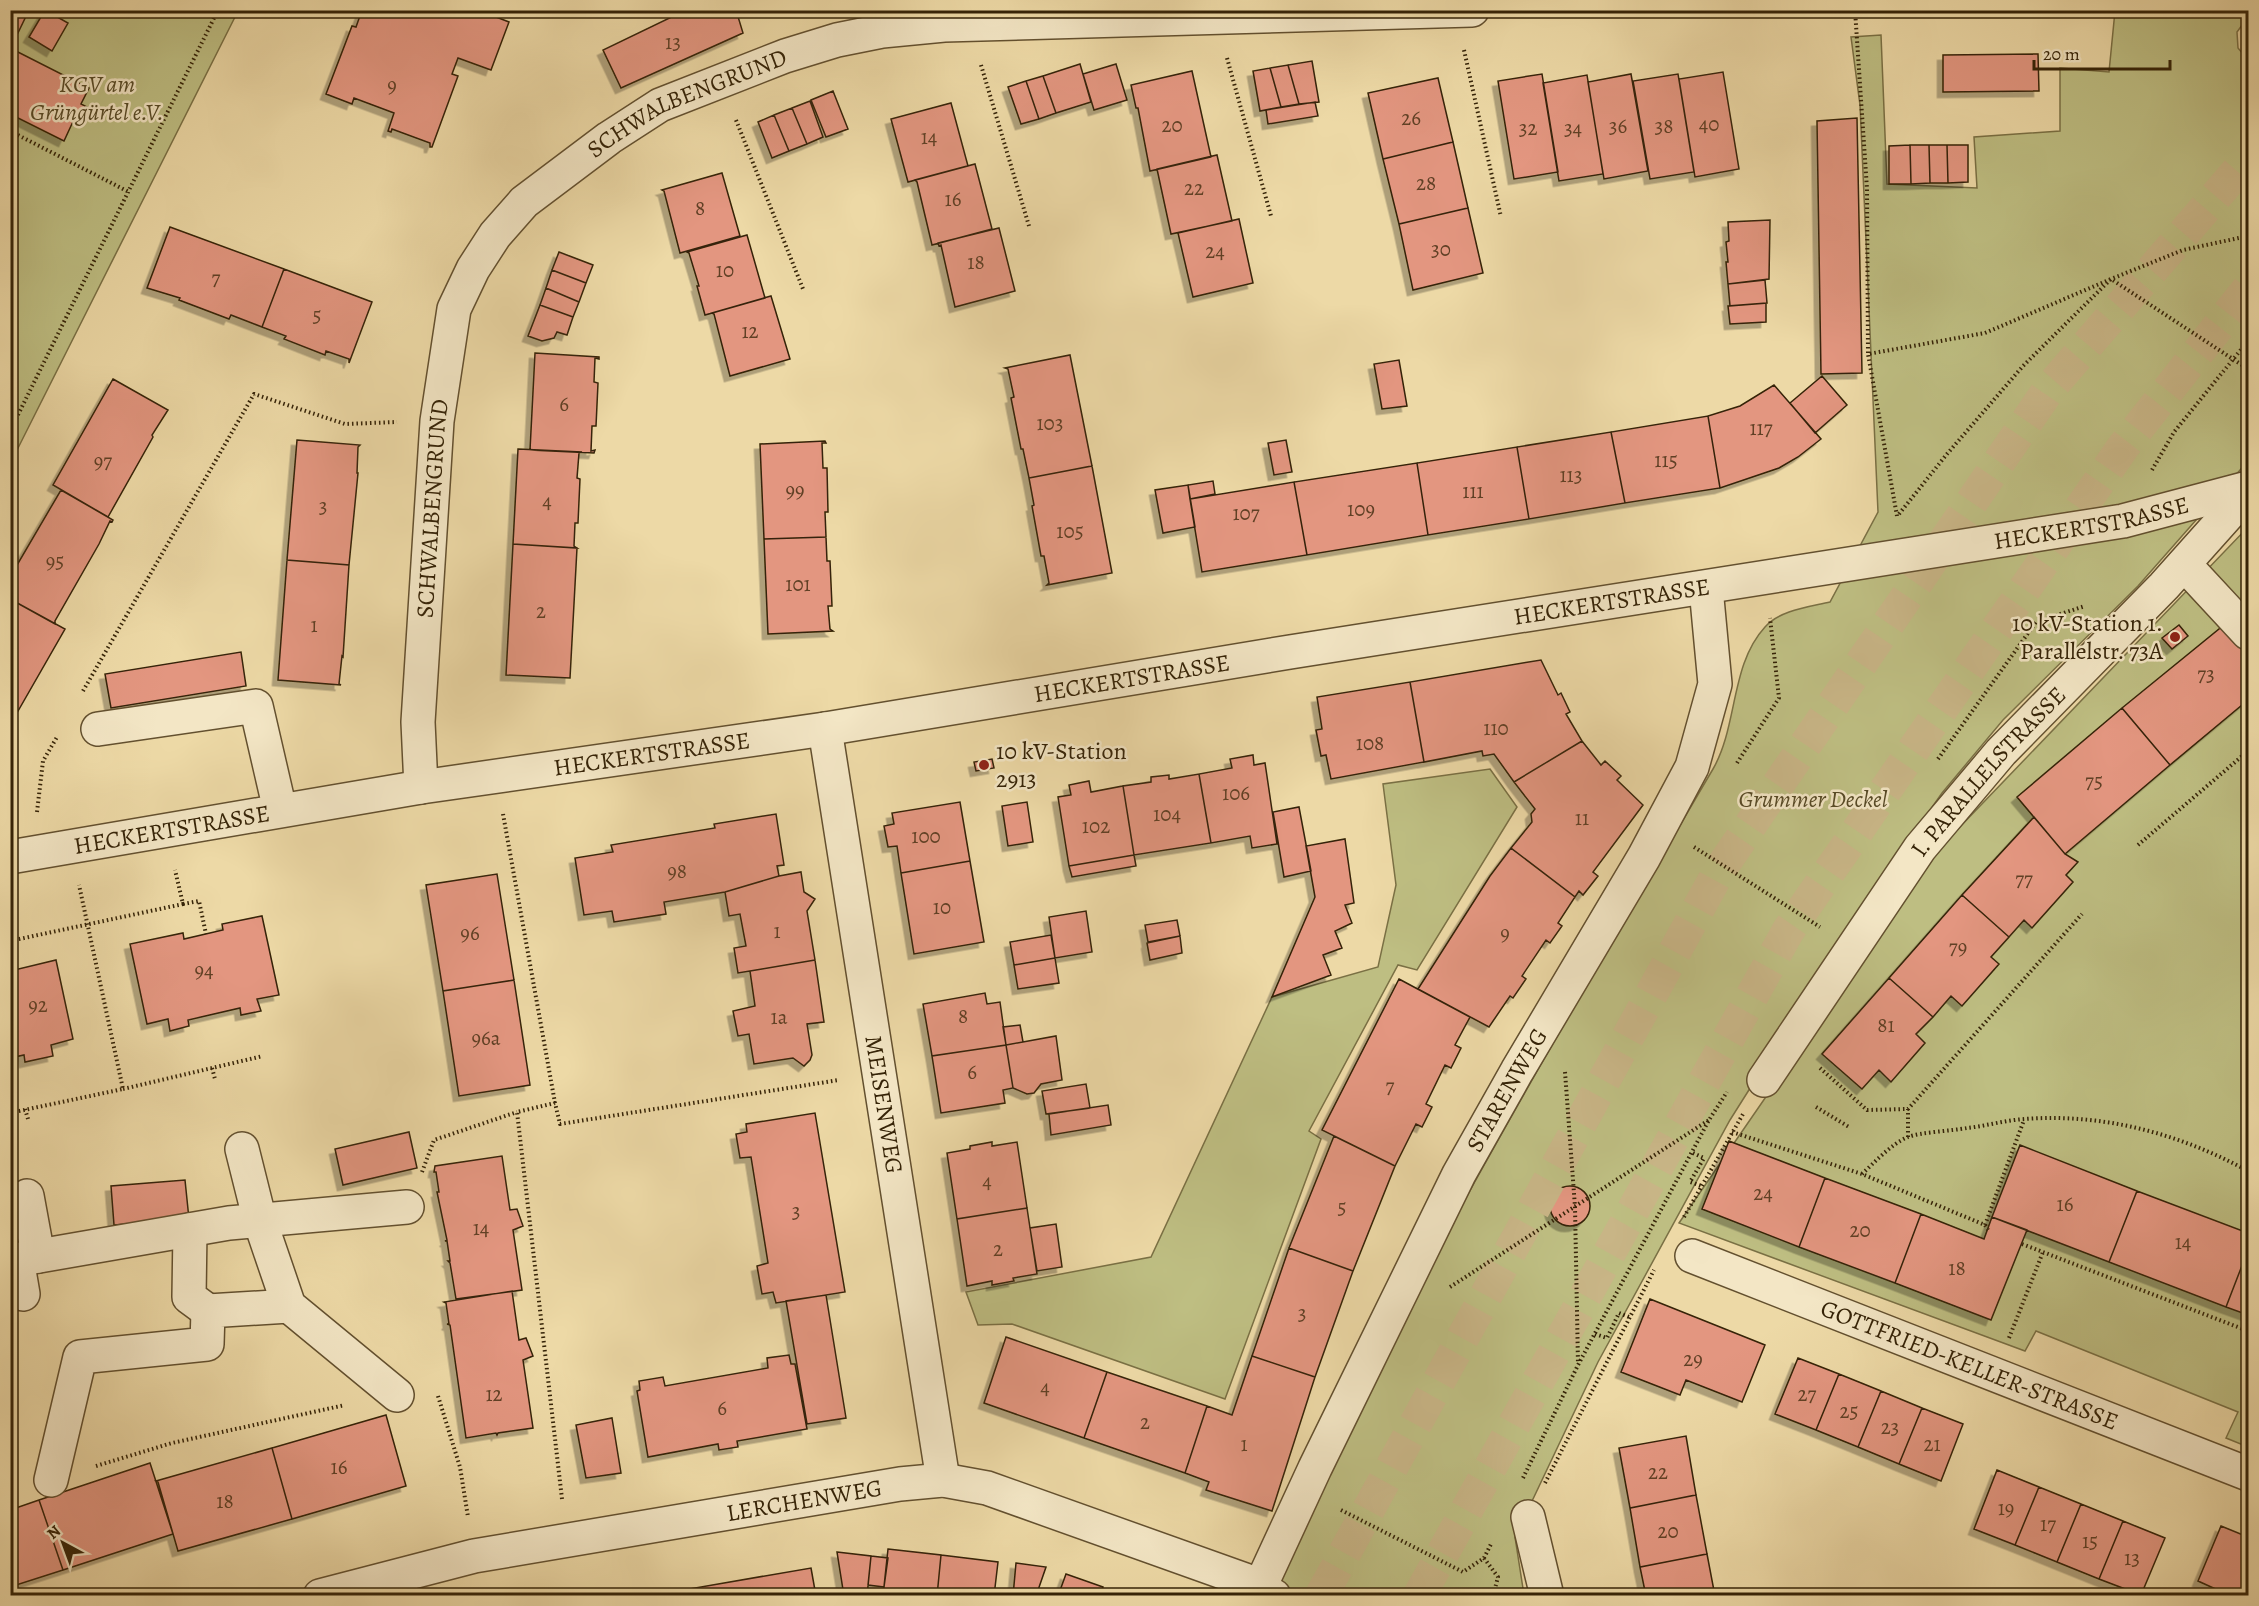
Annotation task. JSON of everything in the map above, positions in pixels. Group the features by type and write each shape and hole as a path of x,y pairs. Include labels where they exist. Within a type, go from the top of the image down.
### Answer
{"street":[{"name":"SCHWALBENGRUND","path":"421,787 418,722 437,421 454,309 473,269 495,235 524,202 609,138 660,105 720,80 837,40 882,32 970,25 1472,10"},
{"name":"HECKERTSTRASSE","path":"22,854 421,787 497,778 825,729 1278,654 2123,521 2248,490"},
{"name":"I. PARALLELSTRASSE","path":"1764,1080 1920,848 2001,752 2184,564 2248,490"},
{"path":"2184,564 2248,633"},
{"name":"STARENWEG","path":"1267,1592 1315,1468 1459,1174 1659,831 1692,767 1715,684 1706,588"},
{"path":"98,729 256,706 280,810"},
{"name":"MEISENWEG","path":"825,729 943,1479"},
{"path":"242,1149 260,1221 289,1306 397,1395"},
{"path":"23,1294 22,1259 27,1196"},
{"path":"22,1259 190,1230 407,1207"},
{"path":"190,1230 189,1297 208,1311 289,1306"},
{"name":"GOTTFRIED-KELLER-STRASSE","path":"1692,1256 2248,1474"},
{"path":"51,1480 80,1357 207,1344 208,1311"},
{"name":"LERCHENWEG","path":"320,1596 406,1584 474,1556 900,1484 943,1479 987,1488 1245,1580 1267,1592"},
{"path":"1528,1517 1547,1596"}],"path":[{"path":"10,431 218,10"},
{"path":"1855,10 1867,189 1868,354 1897,517 1947,454 2023,366 2111,279"},
{"path":"1455,11 1501,217"},
{"path":"1216,19 1271,216"},
{"path":"970,25 1029,226"},
{"path":"720,80 803,289"},
{"path":"10,131 129,192"},
{"path":"1868,354 1985,333 2183,250 2248,236"},
{"path":"2111,279 2248,369"},
{"path":"2123,521 2174,432 2248,341"},
{"path":"78,699 254,394 345,423 437,421"},
{"path":"1736,765 1779,698 1766,577"},
{"path":"1932,768 2036,622 2089,605"},
{"path":"22,854 44,761 61,730"},
{"path":"2138,845 2248,751"},
{"path":"497,778 560,1124 879,1074"},
{"path":"165,829 183,904"},
{"path":"1686,842 1826,931"},
{"path":"70,845 123,1089"},
{"path":"10,941 199,901 206,934"},
{"path":"1908,1137 1908,1109 2082,914"},
{"path":"1790,1041 1867,1110 1908,1109"},
{"path":"10,1113 263,1056"},
{"path":"212,1068 215,1079"},
{"path":"1565,1069 1575,1207 1578,1365"},
{"path":"1678,1226 1764,1080"},
{"path":"1521,1483 1594,1334 1709,1120 1728,1090"},
{"path":"407,1207 434,1140 517,1112 555,1103"},
{"path":"1816,1107 1849,1127"},
{"path":"25,1109 28,1119"},
{"path":"517,1112 567,1541"},
{"path":"1862,1174 1908,1137 2024,1119 2093,1120 2130,1126 2172,1137 2213,1152 2248,1171"},
{"path":"1985,1225 2024,1119"},
{"path":"1440,1293 1709,1120"},
{"path":"1732,1132 1862,1174 1985,1225 1988,1230"},
{"path":"1693,1153 1704,1158 1690,1182 1702,1186"},
{"path":"2022,1244 2248,1330"},
{"path":"1994,1374 2043,1252"},
{"path":"1528,1517 1656,1266"},
{"path":"1594,1334 1607,1338 1619,1313 1629,1317"},
{"path":"51,1480 172,1443 397,1395 436,1389 460,1467 474,1556"},
{"path":"1334,1506 1463,1572 1484,1558 1494,1537"},
{"path":"1484,1558 1498,1577 1493,1596"}],"green space":[{"name":"KGV am Grüngürtel e.V.","path":"11,11 238,11 11,462"},
{"name":"Grummer Deckel","path":"2115,11 2248,11 2248,17 2237,32 2238,48 2248,60 2248,461 2138,586 2003,720 1942,793 1884,876 1730,1120 1598,1362 1515,1537 1524,1595 1258,1596 1437,1249 1713,769 1727,734 1740,677 1754,642 1771,621 1795,610 1830,602 1878,512 1860,105 1851,37 1881,35 1887,184 1977,188 1974,137 2060,131 2060,68 2109,72"},
{"path":"2248,527 2248,1447 2226,1438 2238,1412 2036,1331 2025,1351 1679,1223 1931,857"},
{"path":"1490,769 1517,807 1417,970 1398,965 1309,1131 1321,1139 1225,1399 1012,1324 978,1325 966,1292 1151,1257 1272,997 1378,967 1396,885 1383,784"}],"building":[{"path":"10,10 29,10 16,37 10,34"},
{"path":"45,10 68,23 52,51 29,37"},
{"path":"362,10 478,10 509,22 491,70 458,58 452,74 458,76 432,147 430,143 392,129 391,132 388,131 394,113 354,98 352,104 326,94 352,26 356,27"},
{"path":"686,10 736,10 743,33 621,88 603,50"},
{"path":"10,48 89,88 81,104 87,107 82,119 76,115 64,141 10,114"},
{"path":"2038,54 2039,91 1943,92 1943,55"},
{"path":"1312,61 1319,102 1299,104 1288,65"},
{"path":"1080,64 1091,102 1056,113 1043,76"},
{"path":"1116,64 1127,100 1094,110 1083,74"},
{"path":"1288,65 1299,104 1281,107 1270,68"},
{"path":"1270,68 1281,107 1260,111 1253,71"},
{"path":"1192,71 1211,157 1150,171 1138,108 1136,108 1131,85"},
{"path":"1723,72 1739,169 1695,177 1679,79"},
{"path":"1542,74 1558,172 1514,179 1498,81"},
{"path":"1631,74 1648,171 1604,179 1588,82"},
{"path":"1678,74 1694,172 1650,179 1633,81"},
{"path":"1587,75 1603,174 1559,181 1543,83"},
{"path":"1043,76 1056,113 1039,119 1026,81"},
{"path":"1438,78 1453,142 1383,159 1368,93"},
{"path":"1026,81 1039,119 1021,124 1008,87"},
{"path":"833,91 848,129 826,137 811,100"},
{"path":"810,101 823,137 807,144 792,108"},
{"path":"1315,102 1318,116 1268,124 1266,110"},
{"path":"951,103 968,166 908,182 891,119"},
{"path":"792,108 807,144 789,151 774,115"},
{"path":"774,115 789,151 772,158 758,122"},
{"path":"1857,118 1862,373 1821,374 1817,121"},
{"path":"1453,142 1468,208 1399,224 1383,159"},
{"path":"1910,145 1929,145 1930,183 1911,184"},
{"path":"1910,145 1911,184 1889,184 1889,146"},
{"path":"1929,145 1947,145 1948,183 1930,183"},
{"path":"1947,145 1968,145 1968,182 1948,183"},
{"path":"1217,155 1232,221 1171,234 1157,169"},
{"path":"975,164 992,229 932,245 915,180"},
{"path":"722,173 740,236 680,253 662,190"},
{"path":"1468,208 1483,273 1413,290 1399,224"},
{"path":"1239,219 1253,283 1193,297 1178,233"},
{"path":"1770,220 1769,279 1728,284 1726,242 1729,241 1728,222"},
{"path":"170,227 284,269 262,327 231,315 229,319 179,300 180,298 147,288"},
{"path":"999,228 1015,291 955,307 941,245 939,246 938,243"},
{"path":"747,235 765,298 705,315 697,286 699,286 687,252"},
{"path":"559,252 593,265 586,283 552,270"},
{"path":"284,269 372,302 349,363 349,359 326,351 325,355 284,339 286,336 262,327"},
{"path":"552,270 586,283 579,302 546,288"},
{"path":"1765,280 1767,303 1730,306 1728,284"},
{"path":"546,288 579,302 573,317 540,305"},
{"path":"771,296 790,359 730,376 712,313"},
{"path":"1766,303 1766,322 1730,324 1728,306"},
{"path":"540,305 573,317 567,335 557,332 554,338 542,341 528,336"},
{"path":"535,353 599,357 599,359 595,358 594,382 598,383 596,426 592,426 591,451 595,450 594,453 530,450"},
{"path":"1070,355 1092,466 1029,478 1011,398 1014,397 1008,369 1005,368"},
{"path":"1399,360 1407,406 1382,409 1374,364"},
{"path":"1822,376 1847,405 1815,433 1790,403"},
{"path":"113,379 168,410 108,517 53,485"},
{"path":"1774,385 1821,439 1779,468 1720,488 1708,416 1740,406"},
{"path":"1708,416 1720,488 1625,503 1611,432"},
{"path":"1611,432 1625,503 1529,519 1517,447"},
{"path":"297,440 360,445 358,447 358,473 349,565 287,560"},
{"path":"1286,440 1292,472 1274,475 1268,443"},
{"path":"825,441 826,443 822,443 823,468 827,468 826,537 764,539 760,444"},
{"path":"1517,447 1529,519 1428,535 1417,463"},
{"path":"518,449 582,452 579,453 577,478 580,479 578,523 575,523 574,546 577,548 513,544"},
{"path":"1417,463 1428,535 1307,555 1294,482"},
{"path":"1092,466 1112,573 1047,585 1049,583 1044,556 1041,556 1029,478"},
{"path":"1213,481 1215,494 1190,499 1188,485"},
{"path":"1294,482 1307,555 1202,572 1190,499"},
{"path":"1188,485 1195,527 1163,533 1155,490"},
{"path":"61,490 113,520 110,521 55,624 10,599 10,577"},
{"path":"826,537 827,561 830,561 832,606 828,606 830,629 833,631 768,634 764,539"},
{"path":"513,544 577,548 570,678 506,675"},
{"path":"287,560 349,565 339,684 341,685 278,680"},
{"path":"10,599 65,629 10,725"},
{"path":"2235,616 2248,648 2248,700 2170,765 2122,708"},
{"name":"10 kV-Station 1. Parallelstr. 73A","path":"2179,625 2188,636 2172,649 2162,638"},
{"path":"241,652 246,686 111,708 105,674"},
{"path":"1541,660 1558,695 1561,693 1570,712 1566,714 1582,741 1514,782 1494,754 1483,756 1482,751 1424,762 1410,682"},
{"path":"1410,682 1424,762 1331,779 1326,755 1321,756 1316,730 1322,729 1317,697"},
{"path":"2122,708 2170,765 2065,854 2017,797"},
{"path":"1582,741 1601,765 1605,761 1621,776 1617,780 1643,805 1593,872 1598,876 1583,895 1579,891 1575,897 1511,848 1532,822 1531,814 1535,809 1514,782"},
{"path":"1253,755 1254,765 1265,763 1277,844 1252,848 1250,836 1211,843 1199,774 1232,768 1230,759"},
{"name":"10 kV-Station 2913","path":"992,759 994,768 976,771 974,762"},
{"path":"1199,774 1211,843 1134,855 1123,786 1151,782 1151,777 1169,775 1169,779"},
{"path":"1089,781 1091,792 1123,786 1134,855 1069,866 1058,797 1071,795 1069,785"},
{"path":"960,802 970,861 901,873 897,846 888,847 884,826 894,824 892,813"},
{"path":"1027,802 1033,842 1008,846 1002,806"},
{"path":"1299,807 1311,871 1284,877 1273,812"},
{"path":"776,814 784,865 777,866 779,876 725,892 664,902 666,914 614,922 612,911 584,915 575,858 613,852 611,845 715,828 714,824"},
{"path":"2034,817 2065,854 2078,862 2066,875 2073,882 2032,928 2024,920 2009,937 1962,895"},
{"path":"1345,839 1354,903 1345,905 1352,923 1335,931 1342,948 1323,955 1331,975 1272,997 1315,897 1306,846"},
{"path":"1511,848 1575,897 1558,923 1562,926 1550,943 1546,940 1522,976 1526,979 1513,998 1510,996 1489,1027 1418,989 1490,876"},
{"path":"1134,855 1136,866 1072,877 1069,866"},
{"path":"970,861 984,942 914,954 901,873"},
{"path":"801,872 804,892 815,899 807,911 815,960 738,973 734,948 746,946 740,914 729,916 725,892"},
{"path":"497,874 514,980 443,991 426,885"},
{"path":"1962,895 2009,937 1991,957 1999,964 1962,1006 1951,996 1933,1017 1889,978"},
{"path":"1086,911 1092,952 1055,958 1049,917"},
{"path":"262,916 279,995 257,999 261,1011 241,1015 240,1008 188,1020 189,1026 170,1031 168,1019 147,1024 130,944 183,933 184,939 223,930 222,924"},
{"path":"1177,920 1180,936 1148,942 1145,925"},
{"path":"1051,935 1055,958 1014,965 1010,942"},
{"path":"1180,936 1182,953 1150,960 1147,943"},
{"path":"1055,958 1059,983 1018,989 1014,965"},
{"path":"56,960 73,1039 51,1045 53,1056 25,1062 24,1055 10,1058 10,971"},
{"path":"815,960 824,1022 807,1024 812,1055 810,1060 804,1066 793,1058 754,1064 749,1034 738,1036 733,1011 755,1006 750,971"},
{"path":"1889,978 1933,1017 1916,1034 1925,1043 1891,1082 1879,1070 1862,1089 1822,1054"},
{"path":"1399,979 1470,1017 1455,1045 1461,1048 1451,1068 1445,1065 1426,1104 1432,1107 1422,1127 1416,1124 1395,1166 1322,1130"},
{"path":"514,980 530,1085 459,1096 443,991"},
{"path":"985,993 987,1004 1000,1002 1006,1045 932,1056 923,1004"},
{"path":"1020,1025 1023,1042 1006,1045 1003,1027"},
{"path":"1056,1036 1062,1080 1041,1084 1034,1093 1027,1094 1013,1088 1006,1045"},
{"path":"1006,1045 1013,1088 1003,1090 1005,1103 941,1113 932,1056"},
{"path":"1086,1084 1090,1108 1046,1114 1042,1091"},
{"path":"1108,1105 1111,1125 1051,1135 1049,1114"},
{"path":"815,1113 845,1292 776,1303 773,1292 762,1294 757,1266 768,1263 751,1157 740,1158 736,1134 747,1132 746,1124"},
{"path":"409,1132 417,1168 343,1185 335,1149"},
{"path":"1334,1136 1395,1166 1353,1271 1289,1248"},
{"path":"1729,1141 1825,1178 1799,1247 1702,1209"},
{"path":"992,1142 992,1146 1017,1142 1027,1208 957,1219 947,1153"},
{"path":"2020,1145 2137,1191 2109,1262 1992,1217"},
{"path":"502,1156 510,1210 517,1209 523,1226 513,1230 522,1290 456,1299 437,1192 439,1192 436,1172 434,1172 435,1166"},
{"path":"1825,1178 1921,1214 1895,1283 1799,1247"},
{"path":"185,1180 189,1219 114,1225 111,1186"},
{"path":"1570,1186 1578,1187 1584,1192 1589,1198 1589,1214 1584,1220 1578,1225 1570,1226 1562,1225 1556,1220 1551,1214 1550,1206 1551,1198 1556,1192 1562,1187"},
{"path":"2137,1191 2248,1233 2248,1250 2226,1307 2109,1262"},
{"path":"1027,1208 1037,1274 1013,1278 1014,1281 992,1285 992,1281 967,1286 957,1219"},
{"path":"1921,1214 1984,1239 1992,1217 2027,1230 1991,1320 1895,1283"},
{"path":"1056,1224 1062,1267 1037,1271 1030,1228"},
{"path":"1289,1248 1353,1271 1315,1377 1252,1356"},
{"path":"2248,1250 2248,1315 2226,1307"},
{"path":"512,1291 519,1340 526,1338 533,1356 523,1360 533,1428 466,1438 450,1325 447,1324 449,1324 444,1302"},
{"path":"826,1295 846,1418 807,1424 786,1301"},
{"path":"1650,1299 1765,1345 1742,1402 1686,1380 1680,1395 1621,1372"},
{"path":"1006,1337 1107,1372 1084,1438 984,1403"},
{"path":"789,1355 791,1364 795,1364 807,1429 737,1441 738,1447 719,1450 718,1444 648,1457 637,1391 640,1390 639,1381 663,1377 665,1386 768,1368 767,1358"},
{"path":"1252,1356 1315,1377 1272,1511 1206,1490 1209,1482 1185,1473 1207,1406 1232,1415"},
{"path":"1798,1358 1839,1374 1816,1430 1775,1414"},
{"path":"1107,1372 1207,1406 1185,1473 1084,1438"},
{"path":"1839,1374 1881,1391 1858,1447 1816,1430"},
{"path":"1881,1391 1922,1408 1899,1464 1858,1447"},
{"path":"1922,1408 1963,1424 1941,1481 1899,1464"},
{"path":"386,1415 406,1486 292,1519 272,1448"},
{"path":"612,1418 621,1473 586,1478 576,1425"},
{"path":"1686,1436 1696,1495 1630,1508 1619,1448"},
{"path":"272,1448 292,1519 178,1551 156,1481"},
{"path":"150,1463 173,1534 63,1570 39,1500"},
{"path":"1997,1470 2039,1487 2015,1545 1974,1529"},
{"path":"2039,1487 2081,1504 2057,1562 2015,1545"},
{"path":"1696,1495 1707,1554 1640,1567 1630,1508"},
{"path":"39,1500 63,1570 10,1587 10,1510"},
{"path":"2081,1504 2123,1521 2099,1579 2057,1562"},
{"path":"2123,1521 2165,1538 2141,1595 2099,1579"},
{"path":"2221,1526 2248,1537 2248,1575 2240,1596 2231,1596 2198,1581"},
{"path":"888,1549 941,1555 937,1596 883,1596"},
{"path":"837,1552 871,1556 867,1596 844,1596"},
{"path":"1707,1554 1715,1596 1646,1596 1640,1567"},
{"path":"941,1555 998,1562 994,1596 937,1596"},
{"path":"871,1556 888,1558 884,1587 868,1585"},
{"path":"1016,1563 1046,1567 1036,1596 1013,1596"},
{"path":"811,1568 816,1596 690,1596 689,1589"},
{"path":"1066,1574 1103,1587 1100,1596 1058,1596"},
{"path":"689,1589 690,1596 648,1596"}],"tunnel":[{"path":"1321,1596 1719,871 2049,389 2248,159"},
{"path":"1419,1596 1788,931 2123,447 2248,289"}],"place":[{"name":"10 kV-Station 1. Parallelstr. 73A","path":"2175,637"},
{"name":"10 kV-Station 2913","path":"984,765"}]}
